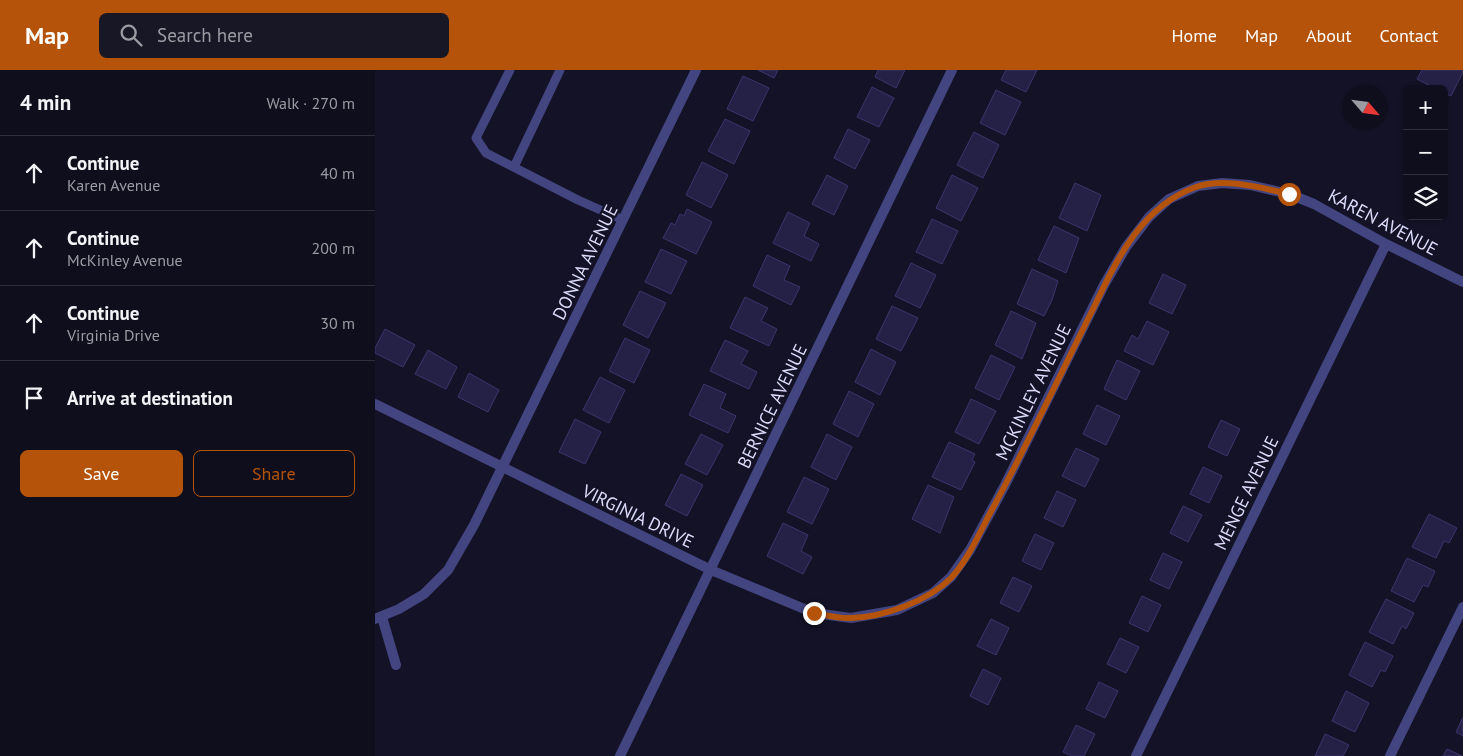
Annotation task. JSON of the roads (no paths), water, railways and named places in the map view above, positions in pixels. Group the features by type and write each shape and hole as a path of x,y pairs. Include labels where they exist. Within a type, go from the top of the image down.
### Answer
{"street":[{"name":"DONNA AVENUE","path":"379,618 424,594 448,570 474,525 696,70"},
{"name":"BERNICE AVENUE","path":"620,756 951,70"},
{"name":"KAREN AVENUE","path":"1198,186 1221,183 1250,185 1289,194 1314,204 1387,244 1463,282"},
{"name":"MCKINLEY AVENUE","path":"897,610 933,593 951,577 970,550 1005,485 1104,285 1126,247 1149,217 1169,199 1198,186"},
{"name":"MENGE AVENUE","path":"1135,756 1387,244"},
{"name":"VIRGINIA DRIVE","path":"375,404 711,570 814,613 851,618 897,610"},
{"path":"1390,756 1463,608"},
{"path":"379,618 397,665"}],"lane":[{"path":"510,70 476,138 486,153 623,220"},
{"path":"514,167 560,70"}]}
